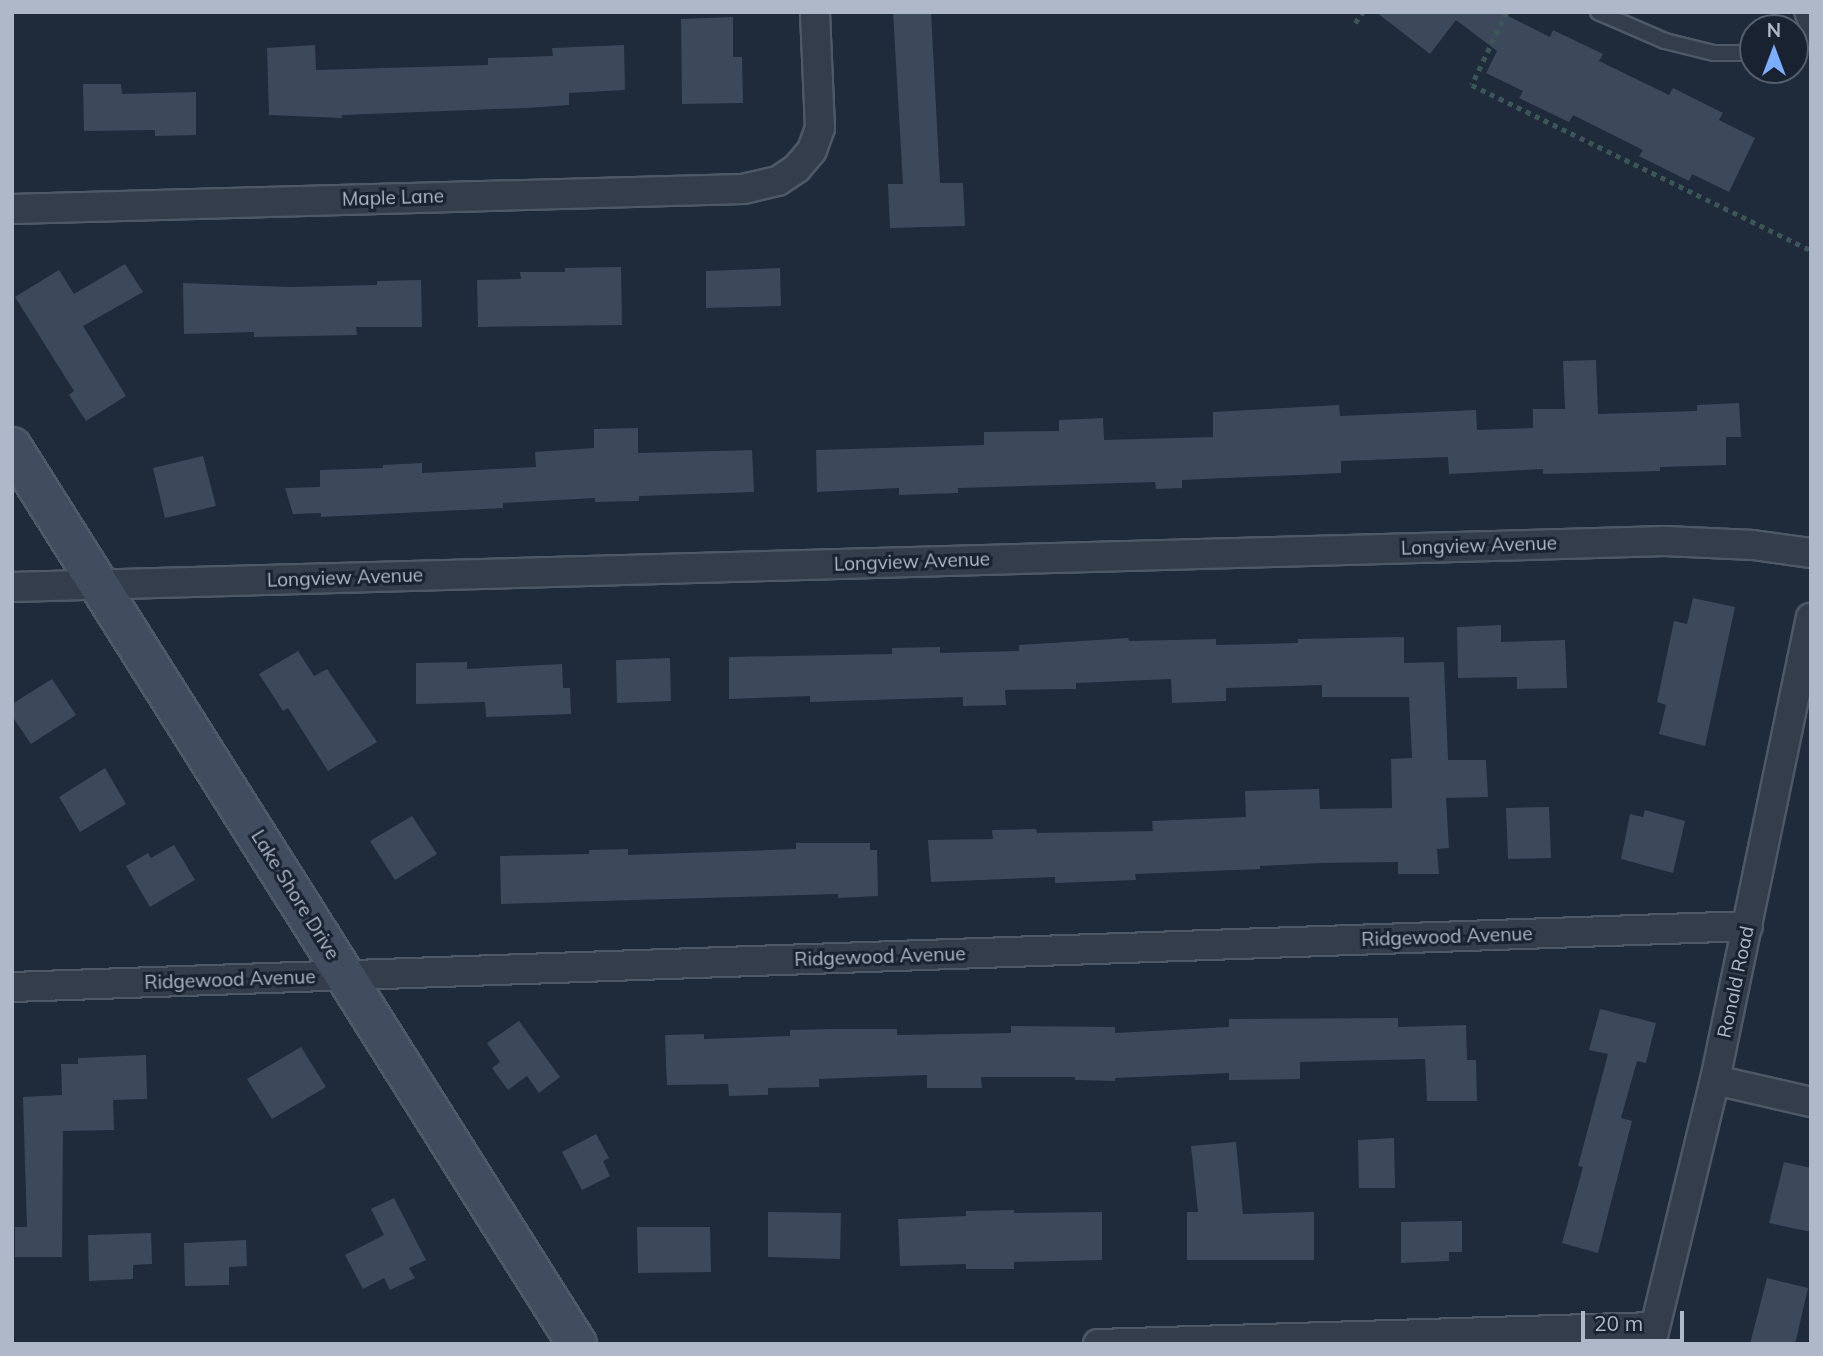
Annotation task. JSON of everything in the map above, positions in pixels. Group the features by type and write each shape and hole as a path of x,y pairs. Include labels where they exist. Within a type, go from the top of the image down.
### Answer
{"street":[{"name":"Maple Lane","path":"12,209 743,189 772,183 797,168 812,150 820,128 815,12"},
{"name":"Lake Shore Drive","path":"12,447 577,1344"},
{"name":"Longview Avenue","path":"12,587 1665,541 1753,545 1811,552"},
{"name":"Ronald Road","path":"1653,1335 1715,1080 1811,618"},
{"name":"Ridgewood Avenue","path":"12,987 1748,926"},
{"path":"1715,1080 1811,1102"},
{"path":"1098,1344 1653,1335"}],"lane":[{"path":"1598,12 1665,41 1714,53 1739,53"},
{"path":"1802,12 1811,37"}],"path":[{"path":"1355,23 1363,12"},
{"path":"1507,12 1472,85 1811,250"}],"building":[{"path":"893,12 931,12 940,183 963,183 965,226 890,228 888,184 903,184"},
{"path":"1376,12 1500,12 1550,37 1553,30 1603,54 1599,61 1669,95 1673,88 1723,113 1719,120 1755,138 1729,192 1692,174 1689,181 1639,156 1643,150 1573,115 1569,122 1519,98 1523,91 1486,73 1497,51 1456,20 1430,54"},
{"path":"733,17 733,57 742,57 743,103 682,104 681,19"},
{"path":"315,45 316,70 488,65 488,58 553,56 552,48 624,45 625,90 569,93 569,105 342,115 342,118 269,115 267,48"},
{"path":"83,84 121,84 122,94 196,92 196,135 155,136 155,130 84,131"},
{"path":"125,264 143,292 83,326 126,396 86,421 69,395 74,391 15,297 59,270 74,294"},
{"path":"621,267 622,325 478,327 477,280 521,279 520,272 565,272 565,268"},
{"path":"780,268 781,306 706,308 706,271"},
{"path":"421,280 422,327 356,327 357,335 254,337 254,332 184,334 183,283 290,287 377,285 377,281"},
{"path":"1596,360 1598,414 1697,411 1697,405 1739,403 1741,437 1726,437 1726,465 1660,467 1660,471 1543,474 1543,469 1449,474 1448,457 1341,461 1341,473 1182,480 1182,488 1156,489 1155,482 958,488 958,493 899,495 899,488 817,492 816,450 984,445 984,432 1059,431 1059,420 1103,418 1104,440 1213,437 1213,412 1339,405 1340,416 1476,410 1477,430 1533,428 1533,409 1565,409 1563,361"},
{"path":"638,428 638,453 752,450 754,492 639,496 639,501 595,502 595,498 503,503 503,508 321,517 321,513 293,514 285,488 320,487 320,470 383,468 383,465 422,463 422,473 536,467 535,452 594,448 594,429"},
{"path":"203,456 216,506 165,518 153,468"},
{"path":"1693,598 1735,607 1705,746 1659,734 1666,705 1657,702 1674,621 1687,624"},
{"path":"1501,625 1501,642 1565,640 1567,688 1517,689 1517,677 1458,678 1457,627"},
{"path":"1404,637 1404,663 1444,662 1448,760 1486,760 1488,797 1446,798 1449,848 1437,849 1439,874 1398,874 1398,862 1322,863 1260,866 1260,869 1135,874 1136,880 1055,883 1055,877 931,882 928,840 993,839 992,830 1036,829 1037,833 1153,831 1152,821 1246,817 1245,791 1319,789 1320,809 1392,808 1391,759 1412,758 1409,697 1322,697 1322,685 1226,688 1226,701 1172,703 1171,679 1076,683 1076,689 1005,690 1006,705 963,706 963,697 810,702 810,696 729,699 729,657 892,654 892,648 940,647 940,653 1019,651 1019,645 1128,638 1129,641 1216,639 1216,645 1298,643 1298,639"},
{"path":"298,651 314,676 327,669 377,742 328,771 288,708 283,711 259,674"},
{"path":"670,658 671,701 617,703 616,660"},
{"path":"467,662 467,669 562,664 563,688 570,688 571,714 486,717 485,702 416,704 416,663"},
{"path":"52,679 76,715 31,744 12,716 12,704"},
{"path":"105,768 126,804 80,832 59,797"},
{"path":"1549,807 1551,858 1508,859 1506,808"},
{"path":"1645,810 1685,821 1673,873 1621,859 1630,814 1643,817"},
{"path":"412,816 437,854 395,880 370,841"},
{"path":"796,843 870,843 870,850 877,850 878,896 838,898 838,894 501,904 500,856 589,854 589,850 628,849 628,855 796,849"},
{"path":"174,845 195,880 150,907 126,866 148,853 151,858"},
{"path":"1600,1009 1656,1023 1646,1063 1637,1061 1621,1118 1632,1121 1598,1253 1562,1243 1583,1167 1578,1166 1608,1054 1589,1050"},
{"path":"1398,1018 1398,1027 1466,1025 1467,1060 1476,1060 1477,1101 1427,1101 1425,1059 1300,1062 1300,1079 1229,1080 1229,1073 1115,1078 1115,1081 1075,1080 1075,1077 981,1077 982,1088 927,1088 927,1075 819,1079 819,1087 768,1088 768,1095 729,1096 728,1084 667,1085 665,1035 704,1034 704,1039 790,1036 790,1030 832,1029 897,1029 897,1035 1011,1033 1011,1026 1115,1027 1115,1033 1229,1027 1229,1019"},
{"path":"519,1021 560,1077 539,1093 527,1076 508,1090 492,1068 500,1062 487,1043"},
{"path":"301,1047 326,1087 272,1119 247,1079"},
{"path":"146,1055 147,1099 113,1100 114,1130 63,1131 62,1257 15,1257 15,1227 27,1227 23,1097 62,1095 61,1064 78,1064 78,1058"},
{"path":"596,1134 609,1158 603,1161 610,1176 582,1190 562,1152"},
{"path":"1394,1138 1395,1188 1359,1188 1358,1140"},
{"path":"1236,1142 1243,1214 1314,1212 1314,1260 1187,1260 1187,1212 1198,1212 1191,1146"},
{"path":"1784,1162 1811,1168 1811,1232 1769,1223"},
{"path":"394,1198 426,1260 409,1268 415,1278 390,1290 384,1278 363,1289 345,1255 384,1235 371,1209"},
{"path":"1014,1210 1014,1213 1102,1212 1102,1260 1014,1262 1014,1269 966,1269 966,1264 900,1266 898,1219 966,1216 966,1211"},
{"path":"768,1212 841,1213 840,1259 768,1257"},
{"path":"1462,1221 1462,1252 1449,1252 1449,1261 1401,1263 1401,1222"},
{"path":"637,1227 710,1227 711,1272 638,1273"},
{"path":"151,1233 152,1264 133,1265 133,1279 89,1281 88,1235"},
{"path":"246,1240 247,1266 229,1267 229,1285 185,1286 184,1243"},
{"path":"1767,1278 1808,1288 1795,1344 1750,1344"}]}
